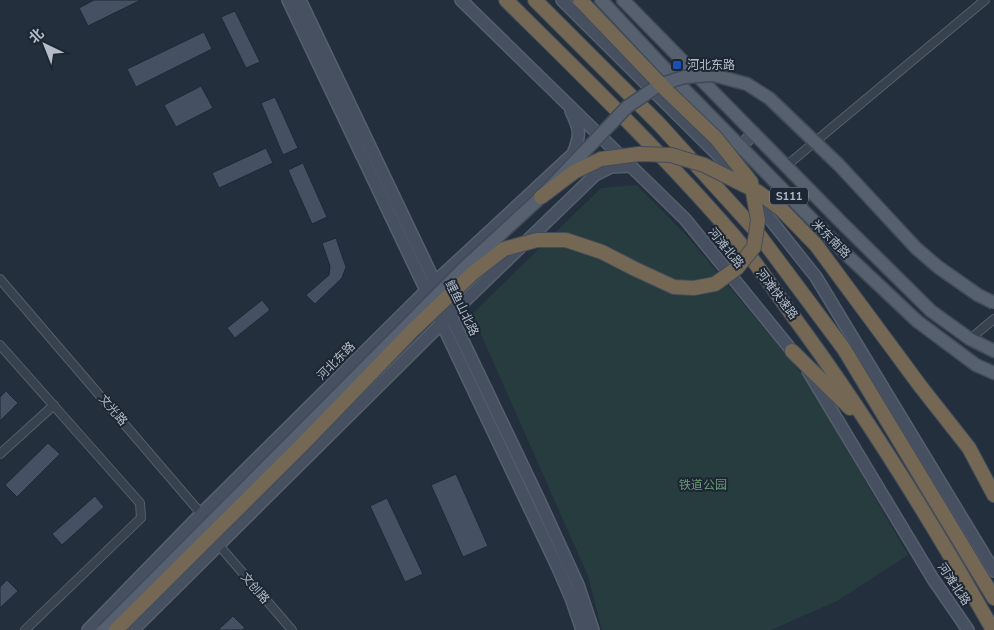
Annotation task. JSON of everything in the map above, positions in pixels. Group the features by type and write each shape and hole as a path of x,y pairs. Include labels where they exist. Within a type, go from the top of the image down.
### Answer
{"highway":[{"name":"河滩快速路","path":"506,0 640,133 736,239 824,357 875,434 957,566 993,630"},
{"name":"河滩快速路","path":"535,0 660,125 756,230 844,349 994,598"},
{"path":"116,630 303,444 413,330 473,273 504,249 537,240 566,240 602,252 635,270 674,287 694,288 715,284 737,268 754,247 758,220 752,182 716,138 668,92 580,0"},
{"path":"538,193 601,159 639,154 671,155 704,165 758,192 781,209 816,245 921,388 969,448 994,495"},
{"path":"792,351 825,381 875,434"}],"main road":[{"name":"鲤鱼山北路","path":"288,0 431,286 451,315 578,586 593,630"},
{"name":"鲤鱼山北路","path":"300,0 431,286 442,323 558,568 582,630"},
{"name":"河滩北路","path":"461,0 685,219 792,351 808,372 933,579 968,630"},
{"path":"562,0 725,162 816,277 994,571"},
{"name":"米东南路","path":"601,0 848,256 917,321 976,365 994,372"},
{"name":"米东南路","path":"623,0 931,311 970,339 994,351"},
{"path":"104,630 538,193 627,107 659,85 684,78 713,76 747,84 769,98 839,165 916,248 946,273 978,295 994,303"},
{"name":"河北东路","path":"88,630 202,513 431,286 538,193 573,154 579,139 578,125 568,104"},
{"path":"725,162 754,133"},
{"path":"133,630 442,323 595,175 611,167 631,166"},
{"path":"538,193 548,194 554,201 557,211"}],"street":[{"path":"786,166 985,0"},
{"name":"文光路","path":"0,279 202,513 218,546"},
{"path":"970,339 994,319"},
{"path":"0,345 140,503 141,518 25,630"},
{"path":"0,454 54,405"},
{"name":"文创路","path":"218,546 292,630"}],"green space":[{"name":"铁道公园","path":"637,185 688,237 806,379 908,555 837,601 771,630 602,630 588,576 472,314 601,188"}],"building":[{"path":"94,0 141,0 88,26 79,8"},
{"path":"235,11 260,62 246,68 221,17"},
{"path":"204,32 212,49 136,87 127,69"},
{"path":"201,86 213,108 176,127 164,105"},
{"path":"275,97 298,148 283,155 261,103"},
{"path":"266,148 273,163 219,188 212,173"},
{"path":"303,163 327,217 312,224 288,170"},
{"path":"336,238 346,267 342,278 315,304 306,295 329,275 330,266 322,243"},
{"path":"262,300 270,310 235,338 227,328"},
{"path":"6,391 18,403 0,421 0,397"},
{"path":"48,443 60,454 17,497 5,485"},
{"path":"456,474 488,546 463,557 431,485"},
{"path":"95,496 104,507 62,545 52,534"},
{"path":"387,498 423,574 405,582 370,506"},
{"path":"7,580 18,591 0,608 0,587"},
{"path":"233,616 245,628 242,630 218,630"}],"place":[{"name":"河北东路","path":"677,65"}]}
